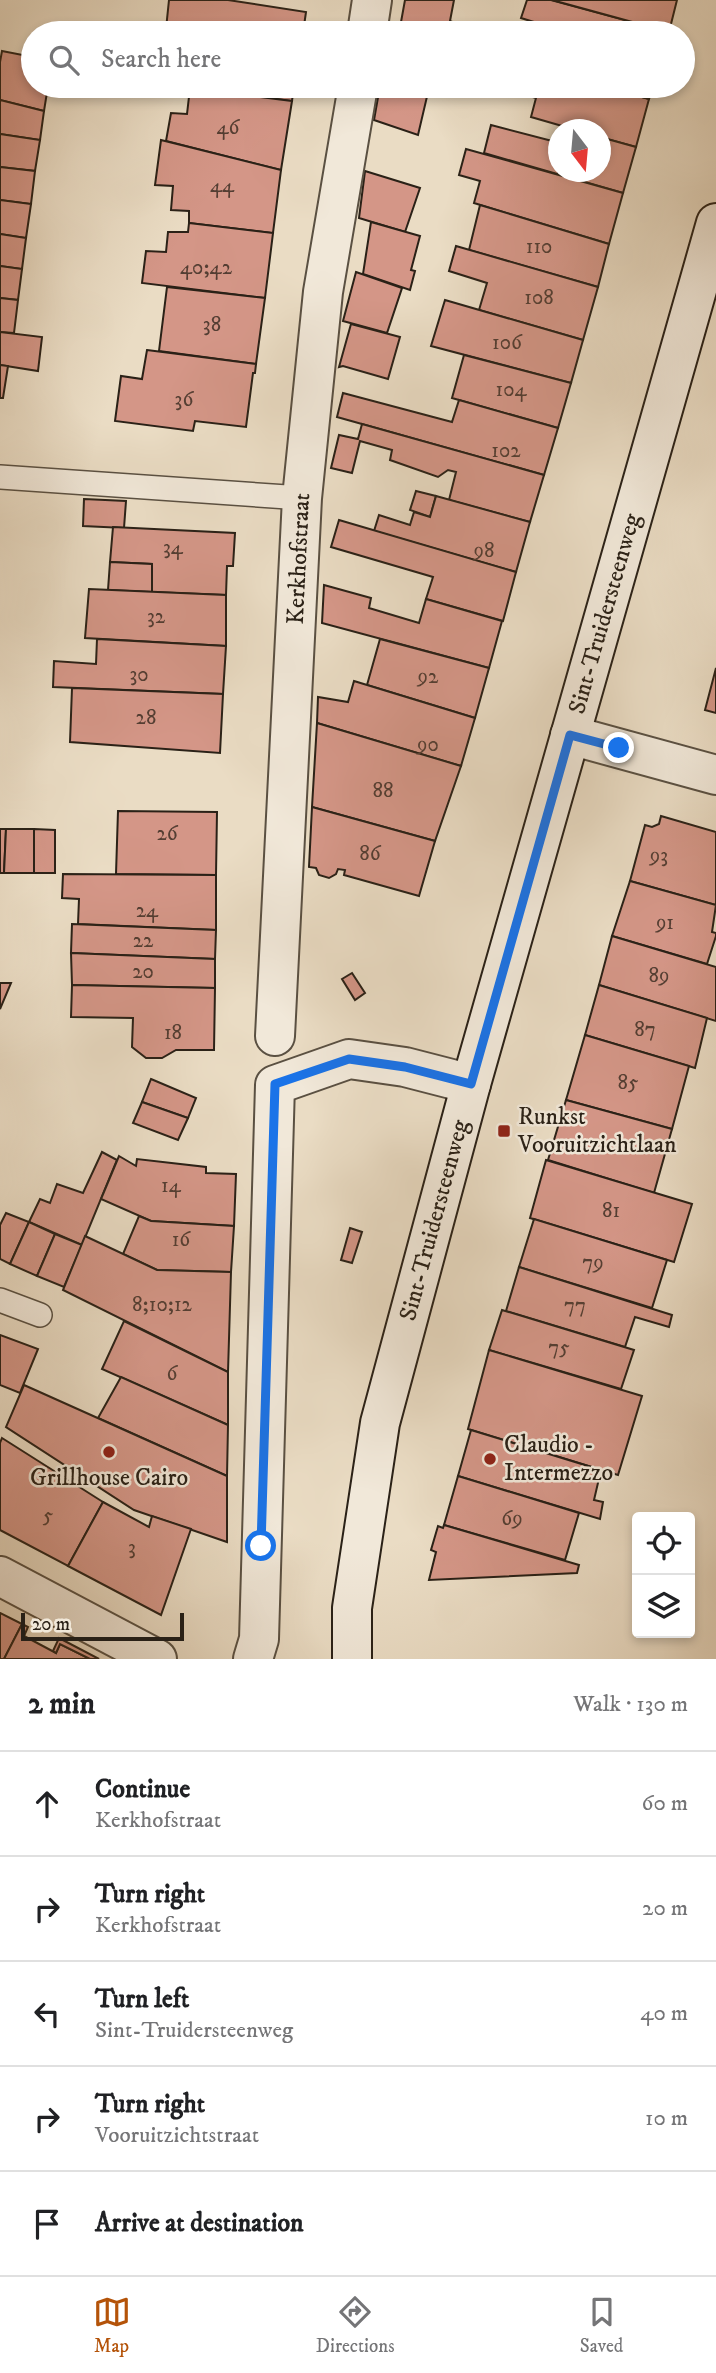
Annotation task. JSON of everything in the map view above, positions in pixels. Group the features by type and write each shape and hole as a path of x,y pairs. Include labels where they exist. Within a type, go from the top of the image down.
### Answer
{"street":[{"path":"369,21 372,0"},
{"name":"Kerkhofstraat","path":"275,1036 302,498 323,292 356,98"},
{"name":"Sint-Truidersteenweg","path":"352,1659 352,1608 380,1423 471,1084 715,227"},
{"path":"570,735 716,775"},
{"path":"253,1659 259,1639 275,1084 349,1059 405,1067 471,1084"},
{"path":"0,1576 157,1659"}],"lane":[{"path":"0,477 302,498"},
{"path":"0,1300 40,1315"}],"building":[{"path":"169,0 228,0 306,12 305,21 167,21"},
{"path":"405,0 454,0 450,21 401,21"},
{"path":"527,0 551,0 628,21 531,21 521,18"},
{"path":"552,0 677,0 672,21 629,21"},
{"path":"2,51 21,55 21,98 46,98 44,111 0,100"},
{"path":"189,98 268,98 292,101 281,170 166,141 171,113 187,114"},
{"path":"269,98 292,98 292,101"},
{"path":"378,98 427,98 418,135 374,120"},
{"path":"536,98 649,99 636,147 611,140 611,119 548,119 548,122 531,117"},
{"path":"0,100 44,111 40,140 0,134"},
{"path":"491,125 548,140 548,171 484,153"},
{"path":"0,134 40,140 35,171 0,167"},
{"path":"161,140 281,170 273,233 189,223 189,211 171,210 173,186 155,185"},
{"path":"611,140 636,147 623,193 585,182 611,182"},
{"path":"466,149 548,172 548,182 584,182 623,193 609,244 474,203 480,181 459,175"},
{"path":"0,167 35,171 31,204 0,200"},
{"path":"365,171 420,188 405,232 359,218"},
{"path":"0,200 31,204 26,238 0,234"},
{"path":"480,205 609,244 598,287 469,250"},
{"path":"371,222 420,236 411,270 415,271 410,290 363,274"},
{"path":"189,223 273,233 265,298 142,283 146,251 166,252 168,232 188,232"},
{"path":"0,234 26,238 22,269 0,266"},
{"path":"456,246 598,287 583,340 479,310 487,283 449,271"},
{"path":"0,266 22,269 18,300 0,298"},
{"path":"356,272 402,288 387,333 343,321"},
{"path":"167,287 265,298 256,364 159,351"},
{"path":"0,298 18,300 14,333 0,332"},
{"path":"445,300 583,340 571,383 431,346"},
{"path":"351,324 400,337 388,379 339,367"},
{"path":"0,332 42,337 38,371 0,365"},
{"path":"147,350 256,364 246,427 195,421 193,431 115,421 121,376 142,379"},
{"path":"464,355 571,383 558,428 452,398"},
{"path":"0,365 8,366 3,398 0,398"},
{"path":"343,393 452,422 459,400 558,428 544,475 337,417"},
{"path":"362,424 544,475 530,522 449,500 456,472 448,470 438,477 390,460 392,450 360,441 352,473 331,468 339,435 358,439"},
{"path":"416,491 436,496 430,517 410,510"},
{"path":"436,496 530,522 516,572 374,531 379,515 410,525 414,512 430,517"},
{"path":"84,499 126,501 124,528 83,526"},
{"path":"339,520 516,572 503,621 426,599 433,577 331,547"},
{"path":"113,527 235,533 233,566 227,566 226,595 152,592 152,564 110,562"},
{"path":"110,562 152,564 152,592 108,590"},
{"path":"324,585 371,598 369,608 419,623 426,599 502,621 489,668 322,623"},
{"path":"89,589 226,595 226,646 85,638"},
{"path":"97,639 226,646 223,694 53,687 54,661 96,664"},
{"path":"380,639 489,668 475,718 367,685"},
{"path":"716,668 716,713 705,710"},
{"path":"354,681 475,718 461,766 317,723 318,697 348,702"},
{"path":"72,688 223,694 220,753 70,742"},
{"path":"317,723 461,766 435,841 312,807"},
{"path":"312,807 435,841 419,896 344,875 345,870 338,869 336,874 329,878 319,875 316,868 309,867"},
{"path":"118,811 217,812 216,875 116,874"},
{"path":"661,816 716,832 716,905 630,881 645,825 652,827 659,824"},
{"path":"0,829 6,829 4,873 0,873"},
{"path":"6,829 34,829 34,873 4,873"},
{"path":"34,829 55,830 55,873 34,873"},
{"path":"63,874 216,875 216,930 78,924 79,899 62,898"},
{"path":"630,881 716,905 712,932 716,933 716,936 707,964 612,936"},
{"path":"72,924 216,930 215,959 71,953"},
{"path":"612,936 716,967 716,1021 599,985"},
{"path":"71,953 215,959 215,988 72,985"},
{"path":"352,973 365,993 355,1000 342,979"},
{"path":"0,983 11,983 0,1009"},
{"path":"72,985 215,988 214,1050 176,1050 162,1058 146,1058 132,1047 133,1018 71,1017"},
{"path":"599,985 707,1018 695,1068 585,1035"},
{"path":"585,1035 689,1066 672,1129 566,1100"},
{"path":"151,1079 196,1098 188,1118 142,1102"},
{"path":"566,1100 672,1129 654,1193 548,1160"},
{"path":"142,1102 188,1118 178,1140 133,1123"},
{"path":"102,1152 117,1160 82,1245 29,1222 40,1199 50,1203 57,1184 83,1193"},
{"path":"119,1156 136,1166 137,1159 206,1167 206,1173 236,1174 234,1226 151,1221 101,1199"},
{"path":"546,1160 692,1204 674,1262 530,1218"},
{"path":"6,1213 29,1222 10,1264 0,1259 0,1225"},
{"path":"139,1216 151,1221 234,1226 231,1272 157,1270 123,1254"},
{"path":"534,1219 667,1260 652,1308 519,1267"},
{"path":"29,1222 55,1234 37,1276 10,1264"},
{"path":"350,1228 362,1232 352,1263 341,1260"},
{"path":"55,1234 82,1245 64,1287 37,1276"},
{"path":"85,1236 157,1270 231,1272 228,1372 63,1290"},
{"path":"519,1267 672,1315 669,1327 635,1317 625,1347 506,1311"},
{"path":"502,1310 634,1350 621,1389 489,1350"},
{"path":"124,1321 228,1372 228,1425 102,1369"},
{"path":"0,1335 38,1349 20,1393 0,1385"},
{"path":"489,1350 642,1396 618,1475 468,1429"},
{"path":"121,1377 228,1425 227,1476 98,1418"},
{"name":"Grillhouse Cairo","path":"24,1385 227,1476 227,1542 134,1510 6,1427"},
{"path":"471,1430 601,1470 594,1500 603,1502 600,1519 458,1476"},
{"path":"2,1438 103,1502 68,1566 0,1530"},
{"path":"458,1476 579,1513 565,1560 444,1525"},
{"path":"103,1502 149,1527 152,1516 191,1529 161,1615 68,1566"},
{"path":"444,1525 579,1565 577,1573 429,1580 436,1552 431,1550 438,1526 443,1528"},
{"path":"0,1613 22,1624 4,1659 0,1659"},
{"path":"22,1624 28,1627 24,1636 56,1653 60,1644 90,1659 4,1659"},
{"path":"59,1638 99,1659 90,1659 60,1644 56,1653 53,1651"}],"place":[{"name":"Runkst Vooruitzichtlaan","path":"504,1131"},
{"name":"Grillhouse Cairo","path":"109,1452"},
{"name":"Claudio - Intermezzo","path":"490,1459"}],"route":[{"path":"261,1546 275,1084 349,1059 405,1067 471,1084 570,735 619,748"}]}
